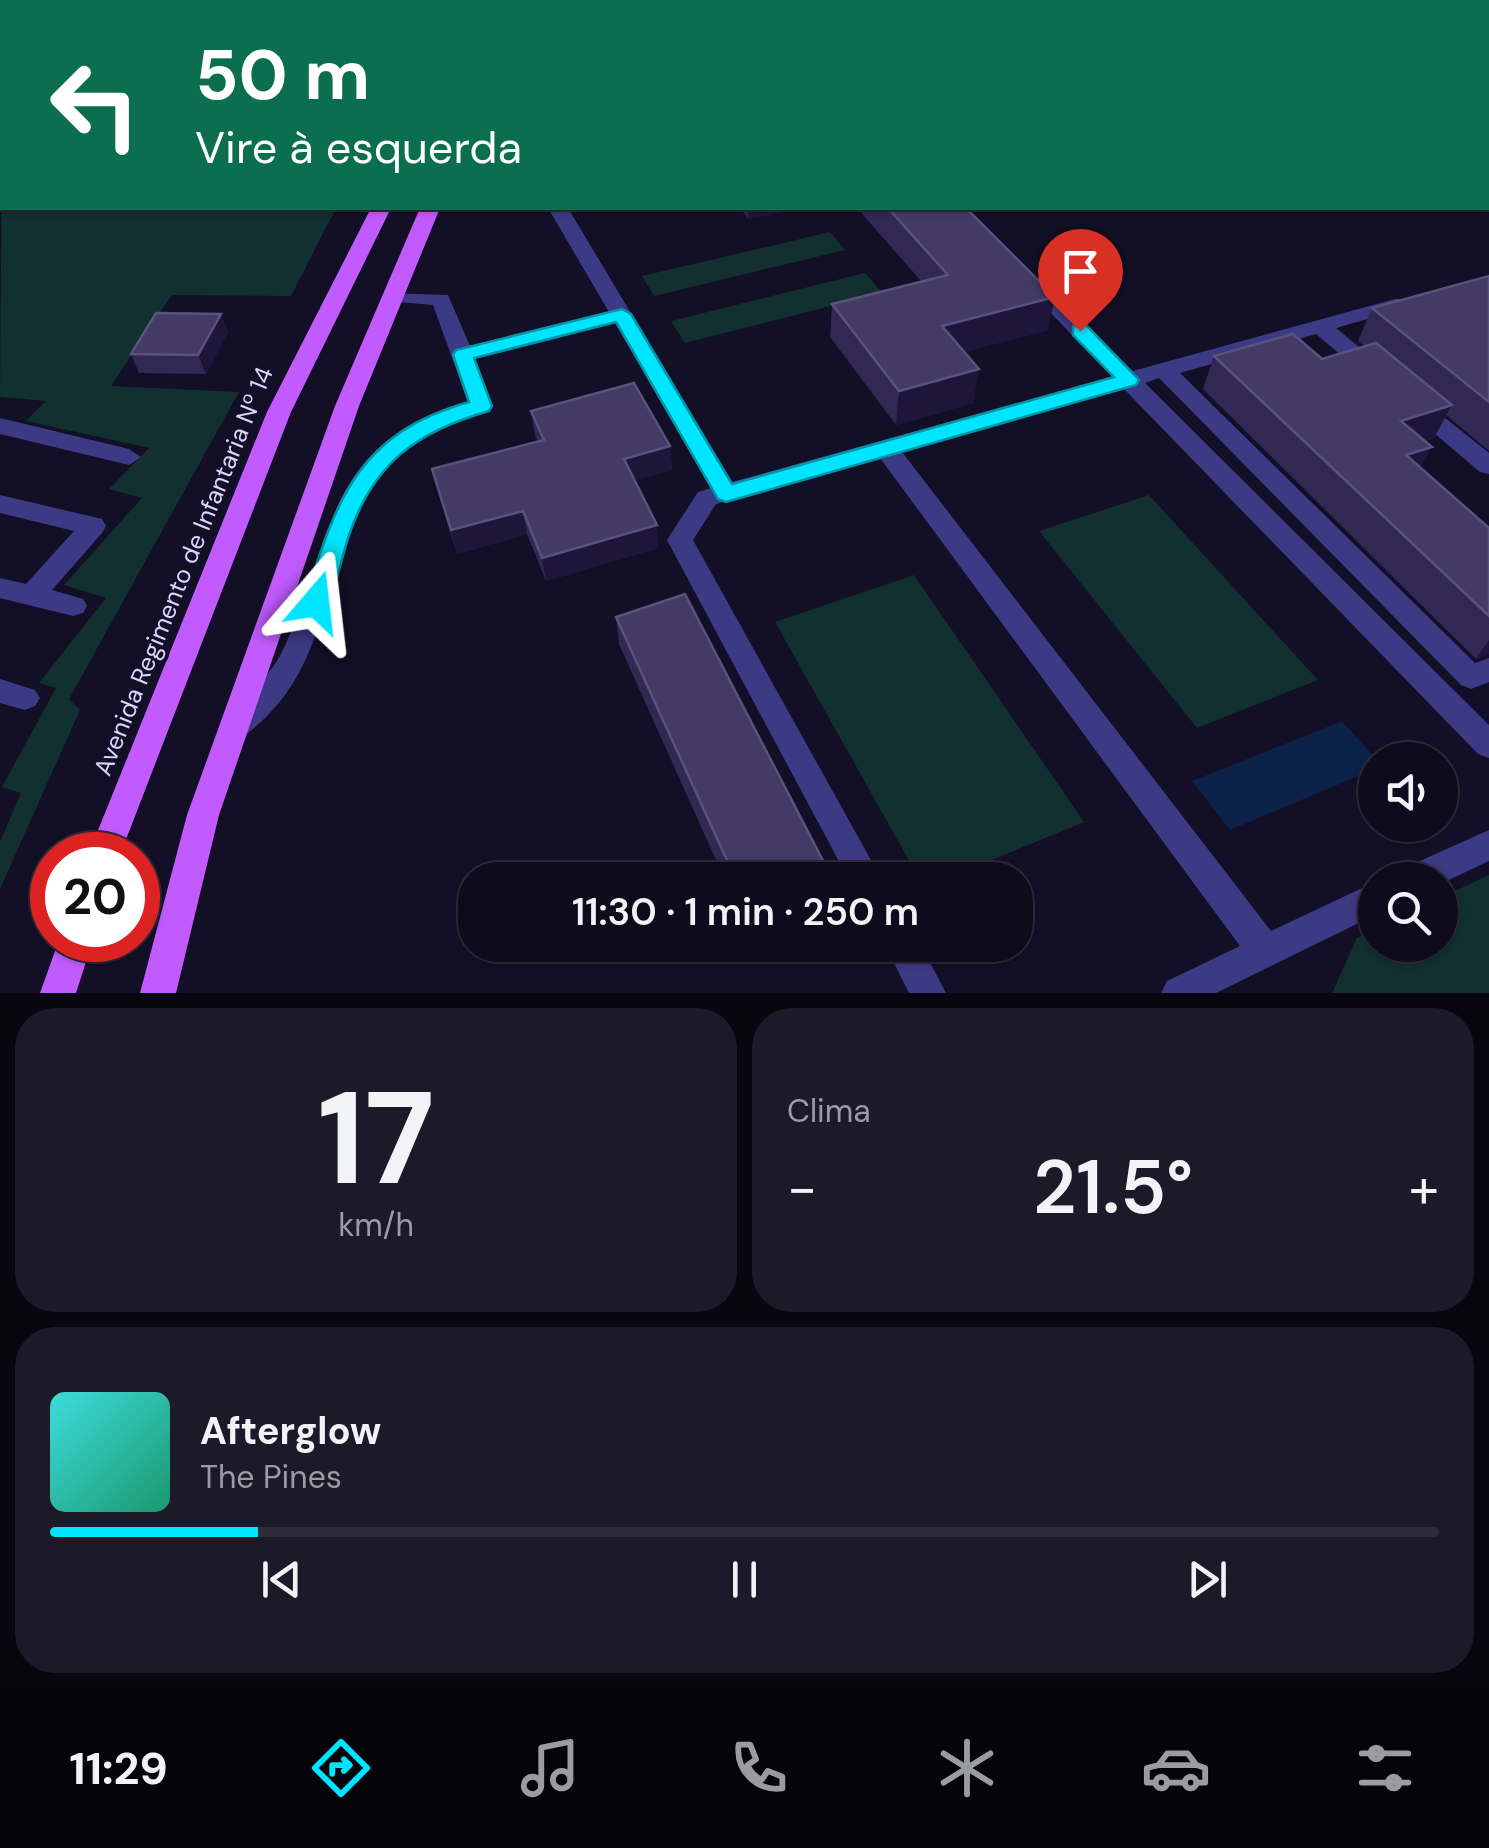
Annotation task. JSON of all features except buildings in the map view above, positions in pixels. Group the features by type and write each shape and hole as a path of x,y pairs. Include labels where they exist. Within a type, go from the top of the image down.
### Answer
{"main road":[{"name":"Avenida Regimento de Infantaria Nº 14","path":"113,832 279,412 380,210"},
{"path":"158,993 203,814 347,406 429,210"},
{"path":"58,993 69,962"}],"lane":[{"path":"559,210 726,494"},
{"path":"1010,260 1489,745"},
{"path":"856,862 680,540 707,498 1425,296"},
{"path":"234,728 277,685 316,602 339,530 363,484 388,450 432,423 481,406 441,299 392,298"},
{"path":"463,355 622,314"},
{"path":"1320,326 1489,466"},
{"path":"1164,370 1471,677 1489,670"},
{"path":"0,426 129,457"},
{"path":"886,448 1264,950"},
{"path":"0,504 93,526 30,596"},
{"path":"0,588 73,606"},
{"path":"1453,862 1489,845"},
{"path":"1179,993 1358,906"},
{"path":"911,962 928,993"}],"green space":[{"path":"1,210 335,210 291,296 172,295 111,386 239,392 69,699 80,710 0,889 0,842 21,793 2,787 56,688 39,683 106,598 64,585 142,498 109,489 149,448 26,421 46,401 0,397"},
{"path":"830,232 845,250 654,296 642,276"},
{"path":"865,273 882,293 685,343 671,321"},
{"path":"1149,495 1318,680 1197,728 1039,531"},
{"path":"914,575 1084,822 987,862 910,862 775,622"},
{"path":"1489,875 1489,993 1332,993 1358,938 1358,962 1458,962 1458,890"}],"water":[{"path":"1342,721 1361,742 1358,776 1230,830 1192,781"}],"route":[{"path":"316,602 339,530 363,484 388,450 446,416 481,406 463,355 622,314 726,494 1129,380 1080,331"}]}
